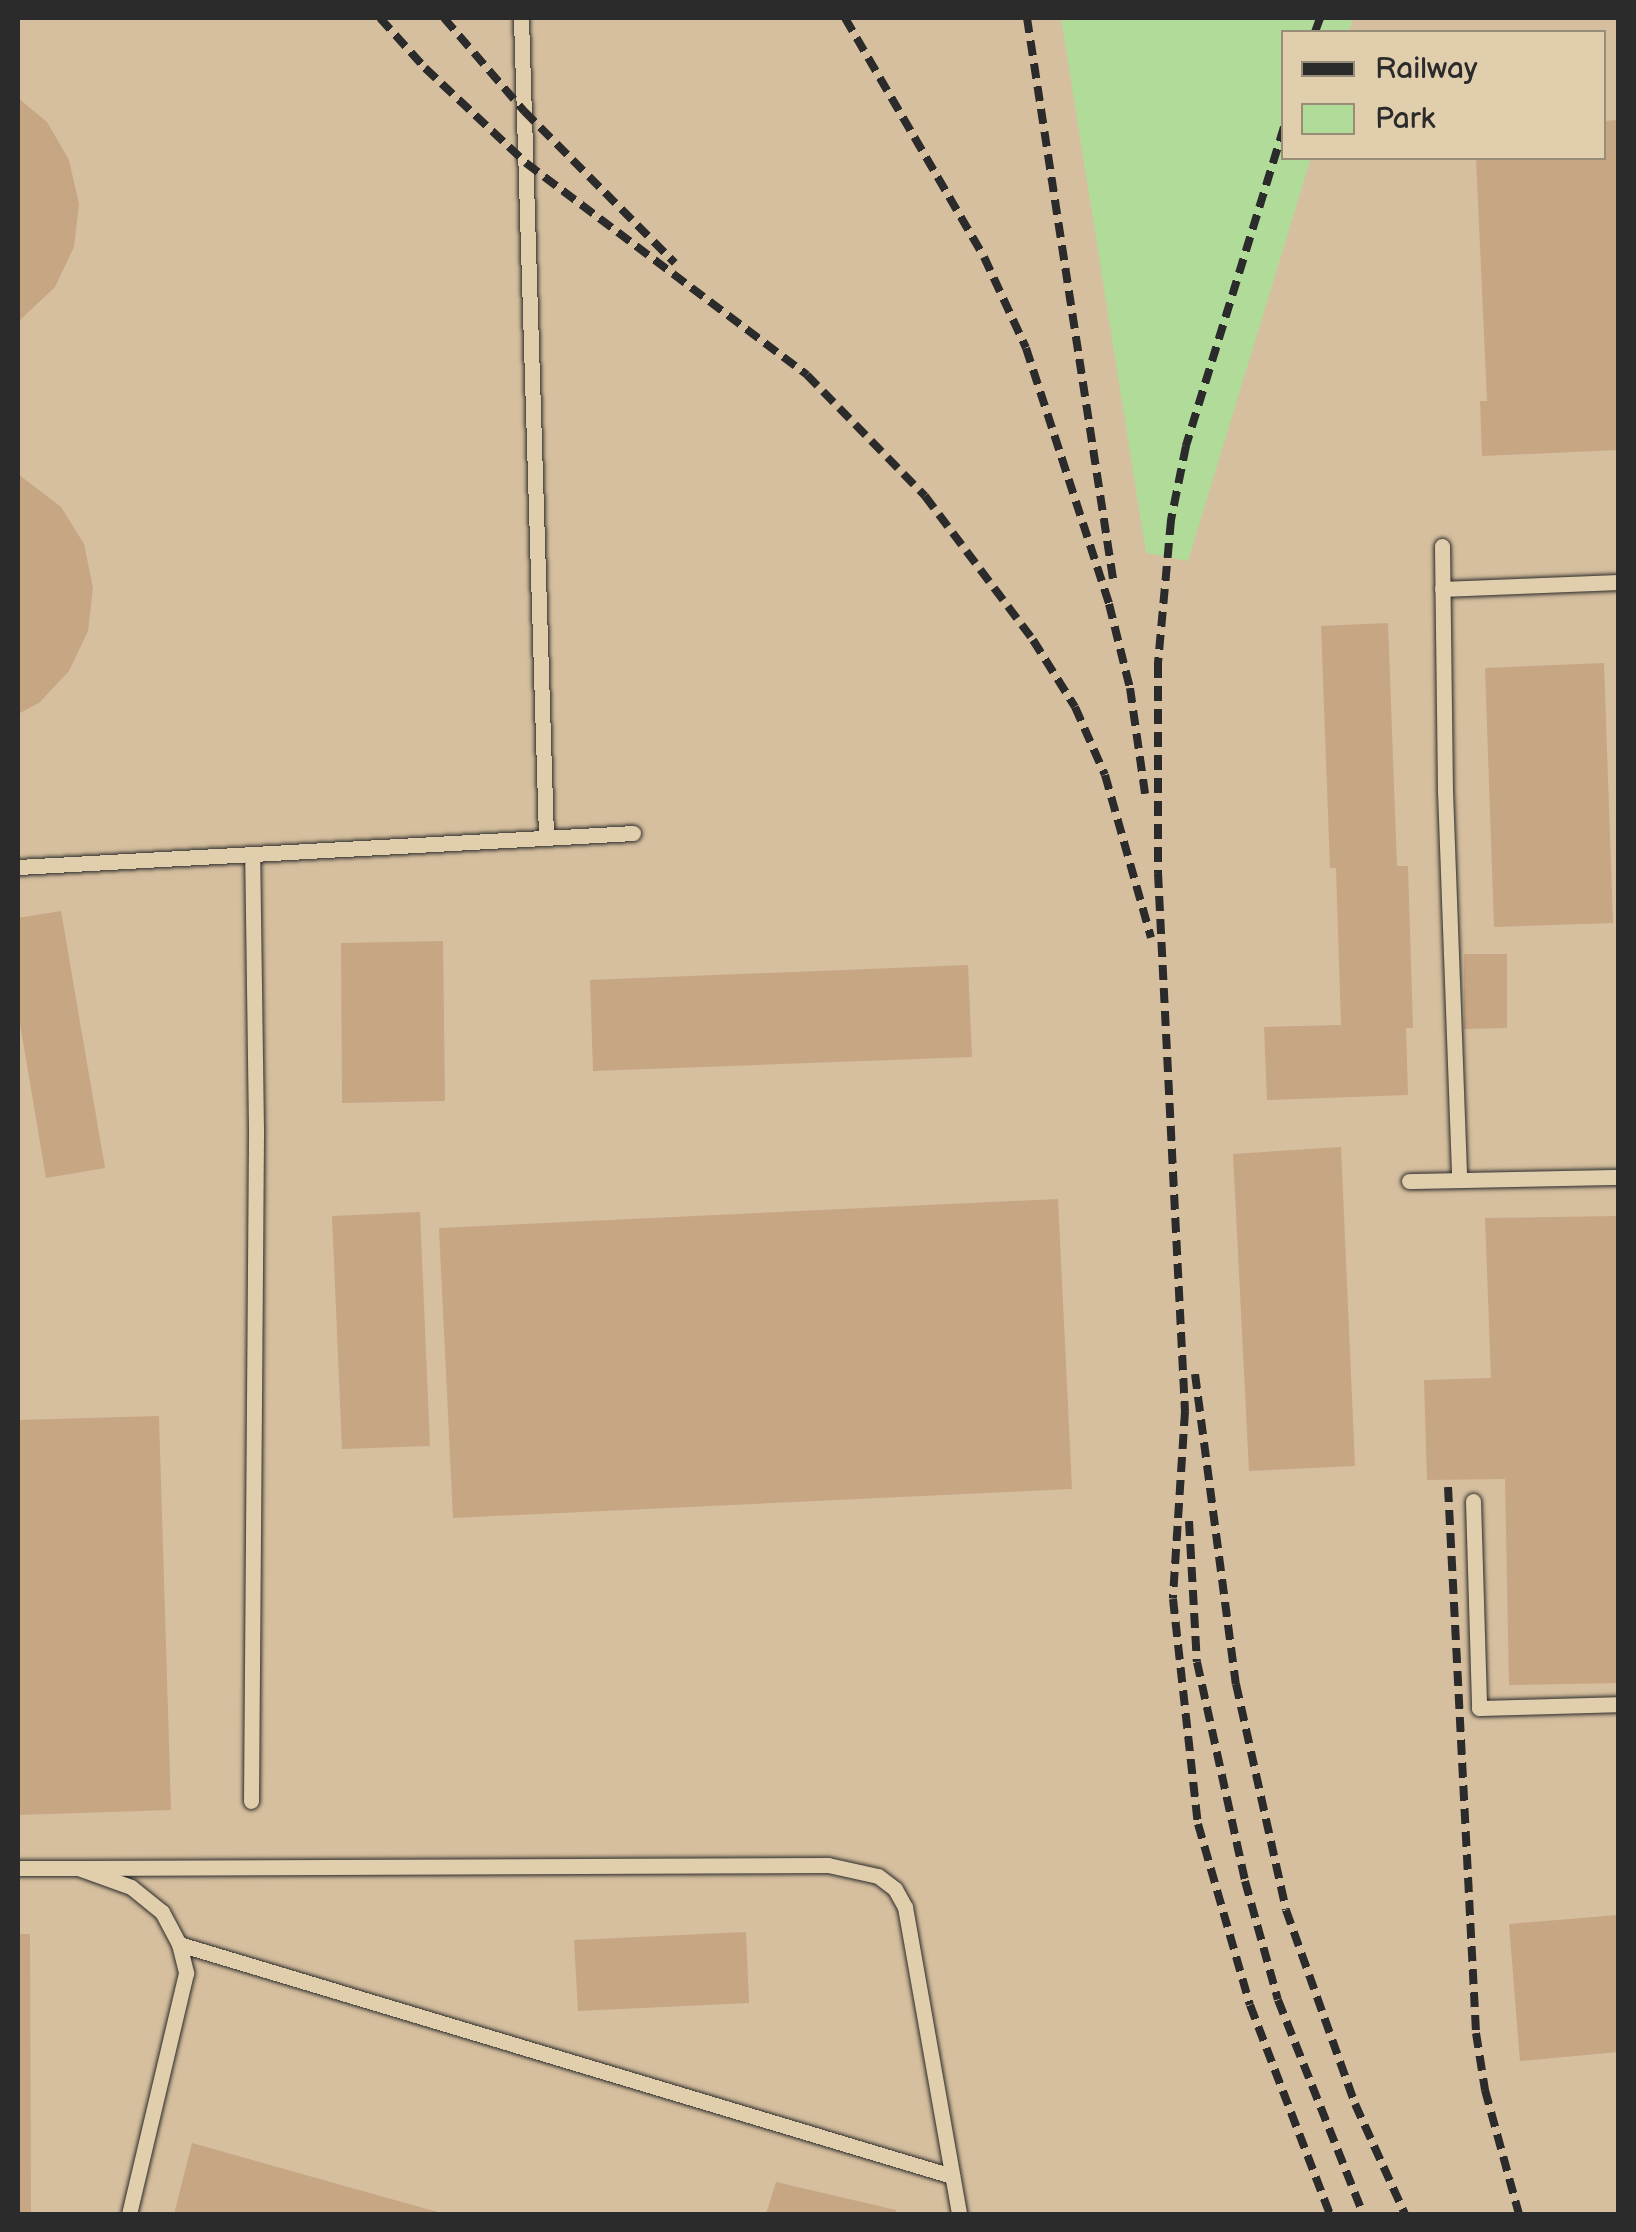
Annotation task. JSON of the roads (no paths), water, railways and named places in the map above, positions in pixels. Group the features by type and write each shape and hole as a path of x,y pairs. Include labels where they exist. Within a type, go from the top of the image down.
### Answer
{"lane":[{"path":"521,18 546,838"},
{"path":"1442,546 1458,1180"},
{"path":"1442,589 1618,582"},
{"path":"18,868 633,833"},
{"path":"250,1801 256,1129 252,854"},
{"path":"1409,1180 1618,1177"},
{"path":"1473,1501 1479,1708 1618,1704"},
{"path":"18,1868 828,1865 878,1876 895,1889 904,1907 959,2214"},
{"path":"78,1868 132,1887 162,1912 179,1944 186,1973 130,2214"},
{"path":"179,1944 952,2176"}],"railway":[{"path":"380,18 425,68 526,163 807,375 925,496 1033,640 1075,707 1105,775 1151,938"},
{"path":"444,18 524,111 675,263"},
{"path":"845,18 984,257 1026,348 1109,604 1130,688 1145,794"},
{"path":"1027,18 1113,579"},
{"path":"1316,30 1320,18"},
{"path":"1281,137 1186,446 1171,520 1158,663 1158,873 1185,1411 1173,1599 1198,1824 1250,2005 1330,2214"},
{"path":"1195,1374 1236,1684 1286,1910 1355,2104 1405,2214"},
{"path":"1448,1487 1476,2033 1485,2090 1519,2214"},
{"path":"1189,1521 1197,1662 1245,1881 1278,2000 1363,2214"}]}
